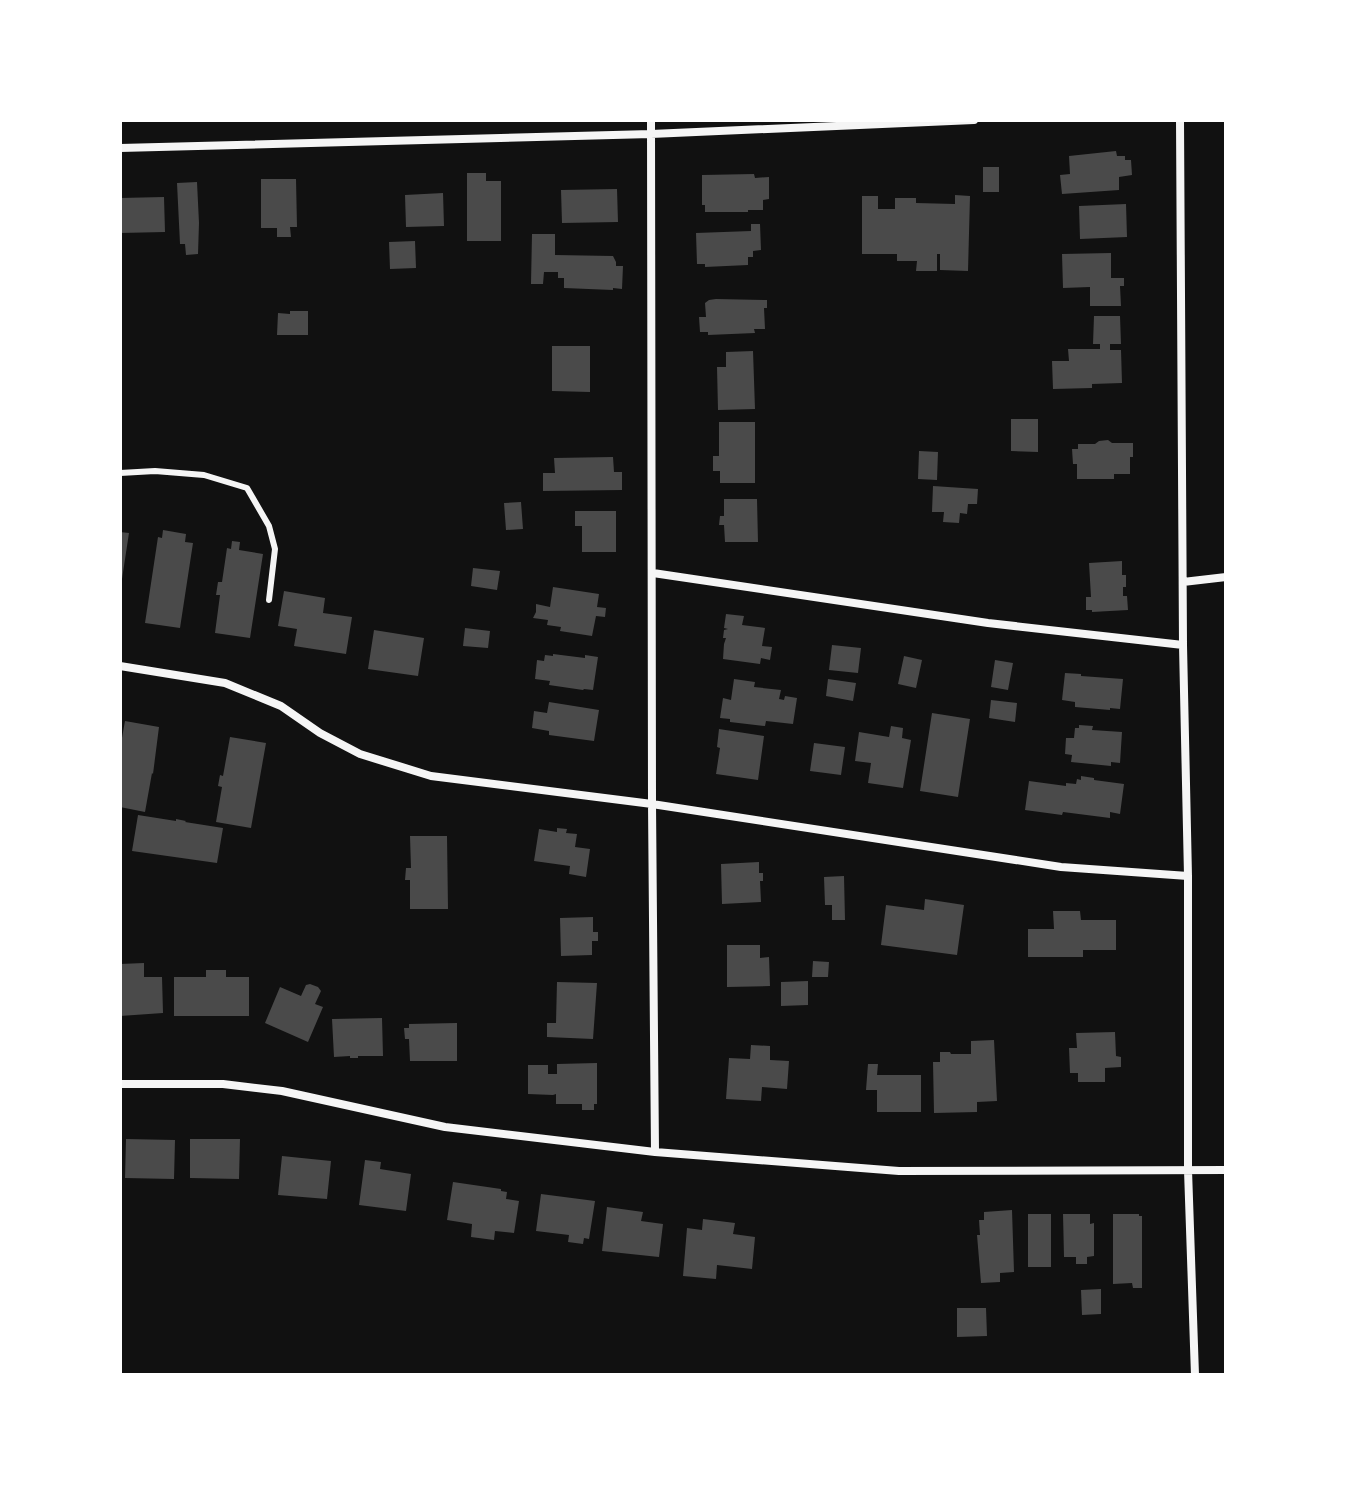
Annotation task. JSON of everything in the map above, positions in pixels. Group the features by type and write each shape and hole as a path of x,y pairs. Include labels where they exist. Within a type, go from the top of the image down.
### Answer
{"street":[{"path":"651,120 655,1152"},
{"path":"120,148 651,134 974,120"},
{"path":"1180,120 1188,1170 1195,1375"},
{"path":"653,573 988,623 1183,645"},
{"path":"1183,582 1226,577"},
{"path":"120,666 225,683 281,706 320,733 360,754 431,776 652,804 1061,867 1188,876"},
{"path":"120,1084 223,1084 282,1091 445,1127 655,1152 899,1171 1226,1170"}],"lane":[{"path":"120,473 155,471 204,475 247,488 269,526 275,549 269,600"}],"building":[{"path":"1116,151 1117,156 1131,160 1132,175 1119,177 1119,190 1062,194 1060,175 1070,174 1069,156"},
{"path":"983,167 999,167 999,192 983,192"},
{"path":"467,173 486,173 486,181 501,181 501,241 467,241"},
{"path":"754,174 755,178 769,177 769,199 763,200 763,210 705,212 705,205 702,205 702,175"},
{"path":"261,179 296,179 297,227 290,227 291,237 277,237 277,228 261,228"},
{"path":"197,182 198,254 186,255 185,244 180,244 177,183"},
{"path":"617,189 618,222 562,223 561,190"},
{"path":"443,193 444,226 406,227 405,195"},
{"path":"955,195 970,196 968,271 940,270 940,254 937,254 937,271 916,271 917,261 897,261 897,254 862,254 862,196 878,196 878,209 895,209 895,198 916,198 916,203 955,204"},
{"path":"164,197 165,232 120,233 120,198"},
{"path":"1126,204 1127,237 1080,239 1079,206"},
{"path":"751,224 760,224 761,250 753,251 753,257 748,257 748,265 705,267 705,264 697,264 696,233 751,231"},
{"path":"532,234 555,234 555,255 613,256 616,266 623,266 622,289 564,288 564,278 558,278 558,272 544,272 543,284 531,284"},
{"path":"415,241 416,268 390,269 389,242"},
{"path":"1111,253 1111,278 1124,278 1124,286 1120,286 1121,306 1090,306 1090,287 1063,288 1062,254"},
{"path":"716,299 767,300 767,308 764,308 765,329 754,329 755,333 708,335 708,332 700,332 699,317 706,317 705,303"},
{"path":"290,311 308,311 308,335 277,335 278,313 290,314"},
{"path":"1094,316 1120,316 1121,344 1110,344 1110,350 1121,350 1122,383 1053,389 1052,361 1069,361 1068,349 1100,349 1100,344 1093,344"},
{"path":"552,346 590,346 590,392 552,391"},
{"path":"753,351 755,409 718,410 717,367 726,367 726,352"},
{"path":"1011,419 1038,419 1038,452 1011,451"},
{"path":"719,422 755,422 755,483 720,483 720,471 713,471 713,456 719,456"},
{"path":"1108,440 1112,443 1133,443 1130,474 1114,474 1114,479 1077,479 1077,464 1073,464 1072,449 1078,449 1078,444"},
{"path":"919,451 938,452 937,480 918,479"},
{"path":"613,457 614,472 622,472 622,490 543,491 543,473 555,473 554,458"},
{"path":"933,486 978,489 977,504 968,504 967,514 960,513 959,523 943,522 944,512 932,512"},
{"path":"724,499 757,499 758,542 725,542 724,525 719,525 720,516 724,516"},
{"path":"521,502 523,529 506,530 504,503"},
{"path":"575,511 616,511 616,552 582,552 582,526 575,526"},
{"path":"163,530 186,534 185,542 193,543 180,628 145,623 158,537 162,538"},
{"path":"120,532 129,533 122,579 120,579"},
{"path":"232,541 240,542 239,550 263,554 250,638 215,633 220,595 216,595 218,582 222,582 227,548 231,549"},
{"path":"1122,561 1122,575 1126,575 1123,596 1127,596 1128,610 1086,610 1086,597 1091,597 1089,563"},
{"path":"473,568 500,571 497,590 471,586"},
{"path":"553,587 599,594 597,607 606,608 605,617 596,616 592,636 560,631 561,627 547,625 548,620 533,618 536,604 550,607"},
{"path":"284,591 325,598 323,613 352,617 346,654 294,646 297,629 278,626"},
{"path":"726,614 744,616 742,625 765,628 762,646 772,647 770,660 761,658 760,664 723,659 724,630 728,629 724,628"},
{"path":"465,628 490,631 488,648 463,646"},
{"path":"374,630 424,638 418,676 368,669"},
{"path":"832,645 861,648 858,673 829,670"},
{"path":"545,655 598,657 593,690 549,685 550,681 535,679 537,660 544,661"},
{"path":"904,656 922,660 916,688 898,684"},
{"path":"995,660 1013,663 1008,690 991,687"},
{"path":"1065,673 1123,679 1120,709 1075,707 1075,702 1062,700"},
{"path":"734,679 755,682 754,687 781,690 779,699 784,700 785,696 797,698 793,724 766,721 765,726 720,718 723,698 731,700"},
{"path":"828,679 856,683 853,701 826,696"},
{"path":"991,700 1017,703 1015,722 989,718"},
{"path":"549,702 599,710 594,741 549,735 549,731 532,728 534,711 547,713"},
{"path":"932,713 970,719 958,797 920,791"},
{"path":"125,721 159,727 145,812 120,807 120,749"},
{"path":"1079,725 1093,726 1092,730 1122,732 1120,763 1111,762 1111,766 1071,762 1072,755 1065,754 1066,738 1074,738 1075,728"},
{"path":"891,726 903,728 902,738 911,740 903,788 868,783 871,763 855,761 859,732 889,737"},
{"path":"719,729 764,736 758,780 716,774"},
{"path":"230,737 266,743 251,828 216,822 222,787 218,786 220,775 223,776"},
{"path":"814,743 845,747 841,775 810,771"},
{"path":"1081,776 1124,784 1120,814 1110,812 1110,818 1025,810 1029,781 1066,786 1066,783 1076,784"},
{"path":"138,815 223,828 217,863 132,851"},
{"path":"557,828 577,834 575,847 590,849 586,877 569,874 570,866 534,861 539,829 557,832"},
{"path":"410,836 447,836 448,909 410,909 410,880 405,880 406,868 411,868"},
{"path":"759,862 759,873 763,873 763,881 760,881 761,902 722,904 721,864"},
{"path":"844,876 845,920 832,920 832,905 825,905 824,877"},
{"path":"925,899 964,905 957,955 881,945 886,905 924,910"},
{"path":"1053,911 1080,911 1081,920 1116,920 1116,950 1083,950 1083,957 1028,957 1028,929 1054,929"},
{"path":"593,917 593,932 598,932 598,941 592,941 592,955 561,956 560,918"},
{"path":"727,945 760,945 760,958 769,957 770,986 727,987"},
{"path":"813,961 829,962 828,977 812,977"},
{"path":"144,963 144,977 162,977 163,1013 120,1016 120,964"},
{"path":"206,970 226,970 226,977 249,977 249,1016 174,1016 174,977 206,977"},
{"path":"808,981 808,1005 781,1006 781,982"},
{"path":"557,982 597,983 593,1039 547,1037 547,1023 556,1023"},
{"path":"310,984 321,991 315,1004 323,1007 308,1042 265,1023 280,987 301,996 306,985"},
{"path":"382,1018 383,1056 334,1057 332,1019"},
{"path":"457,1023 457,1061 410,1061 409,1039 405,1039 404,1028 409,1028 409,1024"},
{"path":"1115,1032 1116,1056 1121,1057 1121,1067 1105,1068 1105,1082 1078,1082 1078,1073 1070,1073 1069,1048 1077,1048 1076,1033"},
{"path":"994,1040 997,1101 977,1102 977,1112 934,1113 933,1062 940,1062 940,1052 971,1054 971,1041"},
{"path":"751,1045 770,1046 770,1060 789,1061 787,1089 762,1087 761,1101 726,1099 729,1058 750,1059"},
{"path":"597,1063 597,1104 594,1104 594,1110 582,1110 582,1104 556,1104 556,1094 528,1094 528,1065 548,1065 548,1074 557,1074 557,1064"},
{"path":"868,1064 878,1064 877,1075 921,1075 921,1112 877,1112 877,1090 866,1090"},
{"path":"126,1139 175,1140 174,1179 125,1178"},
{"path":"190,1139 240,1139 239,1179 190,1178"},
{"path":"282,1156 331,1161 327,1199 278,1195"},
{"path":"365,1160 381,1162 380,1169 411,1174 406,1211 359,1205"},
{"path":"453,1182 501,1189 507,1192 506,1199 519,1201 514,1233 495,1231 494,1240 471,1237 472,1224 447,1220"},
{"path":"541,1194 595,1201 589,1239 584,1238 583,1244 568,1242 569,1235 536,1231"},
{"path":"607,1207 643,1212 641,1221 663,1224 659,1257 602,1251"},
{"path":"1012,1210 1014,1272 1000,1273 1000,1282 981,1283 977,1235 980,1235 979,1220 984,1220 984,1212"},
{"path":"1028,1214 1051,1214 1051,1267 1028,1267"},
{"path":"1063,1214 1090,1214 1090,1224 1094,1223 1094,1256 1087,1257 1087,1264 1076,1264 1076,1257 1064,1257"},
{"path":"1113,1214 1142,1216 1142,1288 1133,1288 1132,1283 1113,1284"},
{"path":"703,1219 735,1223 733,1234 755,1237 752,1269 717,1265 716,1279 683,1276 687,1228 702,1230"},
{"path":"1101,1289 1101,1314 1082,1315 1081,1290"},
{"path":"957,1308 986,1308 987,1336 957,1337"}]}
